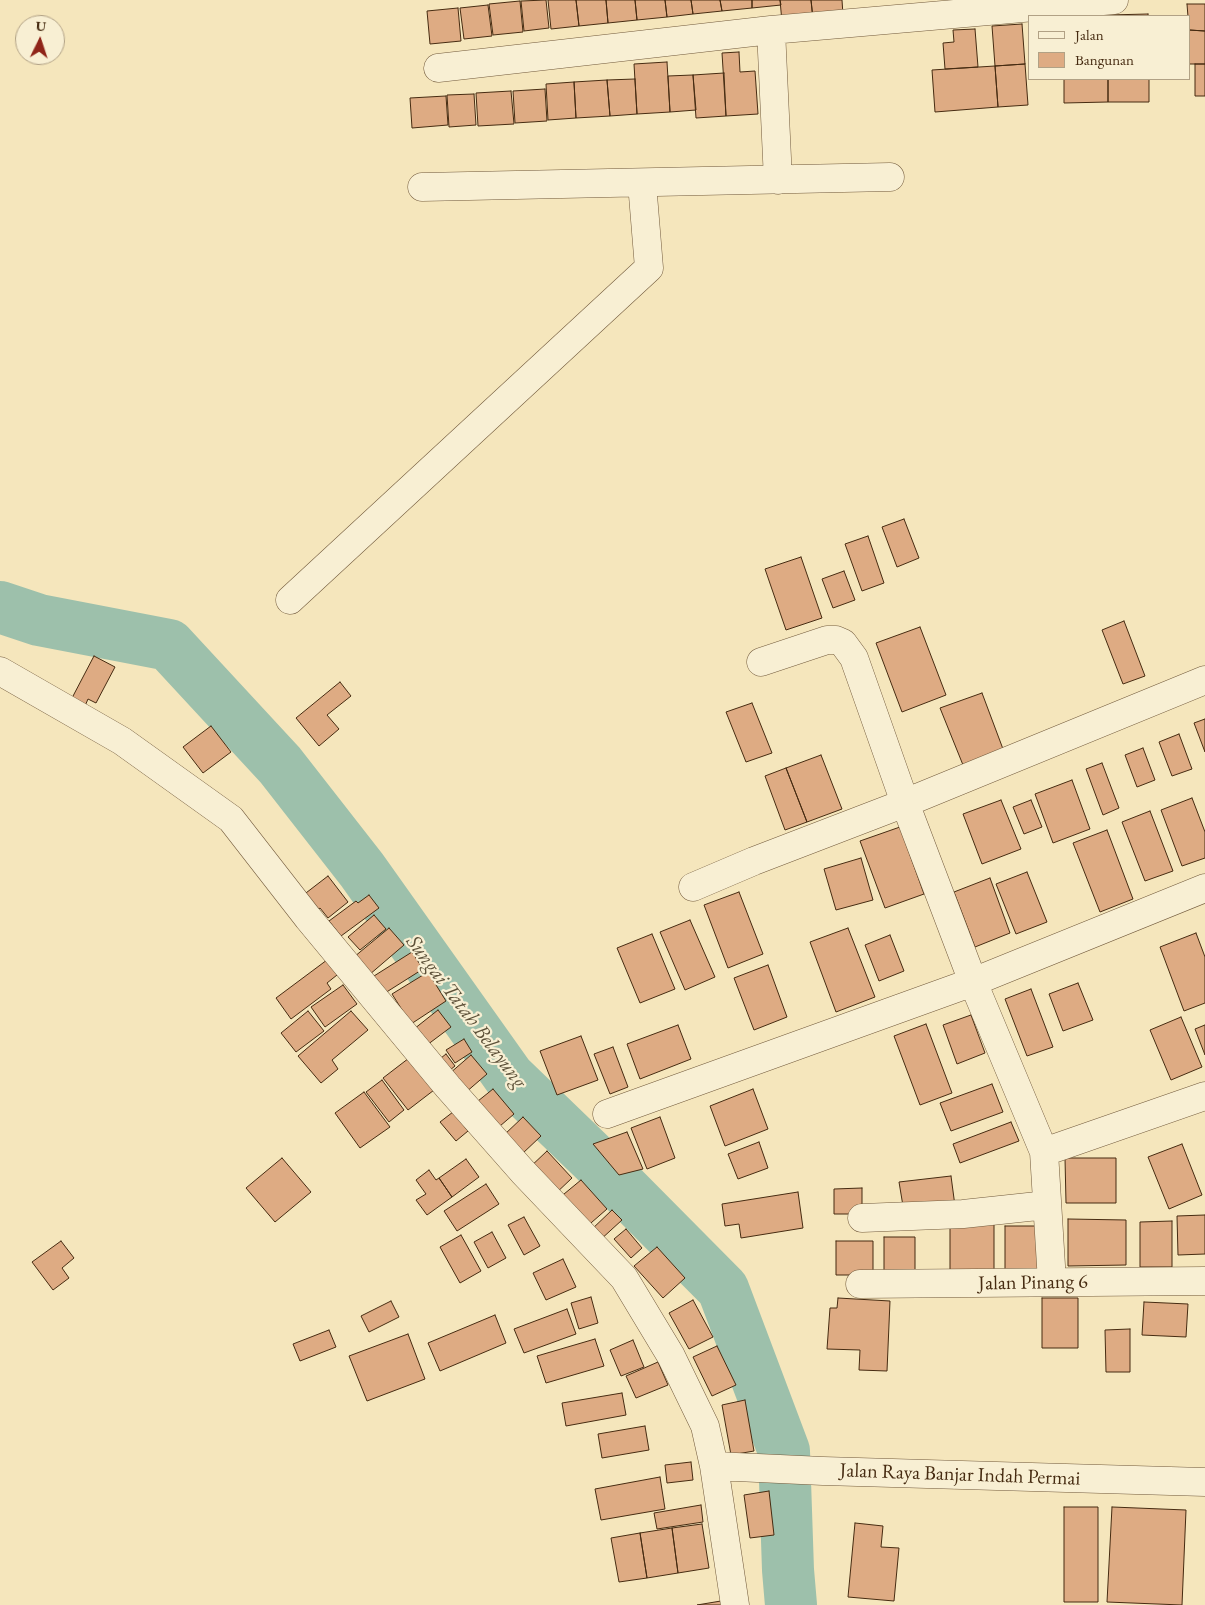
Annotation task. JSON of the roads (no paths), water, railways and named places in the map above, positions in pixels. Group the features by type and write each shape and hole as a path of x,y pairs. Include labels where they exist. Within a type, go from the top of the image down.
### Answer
{"street":[{"path":"438,68 771,30 1114,0"},
{"path":"771,30 778,180"},
{"path":"422,187 890,177"},
{"path":"290,600 649,268 642,183"},
{"path":"761,662 827,640 836,640 843,643 854,658 905,803 973,982 1044,1152 1052,1282"},
{"path":"0,671 122,741 231,819 308,918 448,1087 523,1172 624,1278 671,1356 706,1426 735,1605"},
{"path":"693,887 754,861 905,803 1205,680"},
{"path":"607,1114 973,982 1205,888"},
{"path":"1044,1152 1205,1096"},
{"path":"862,1218 963,1214 1047,1205"},
{"name":"Jalan Pinang 6","path":"860,1284 1205,1281"},
{"name":"Jalan Raya Banjar Indah Permai","path":"714,1466 1205,1482"}],"waterway":[{"name":"Sungai Tatah Belayung","path":"0,607 39,620 169,645 280,765 362,870 509,1077 594,1159 723,1289 784,1451 791,1605"}]}
